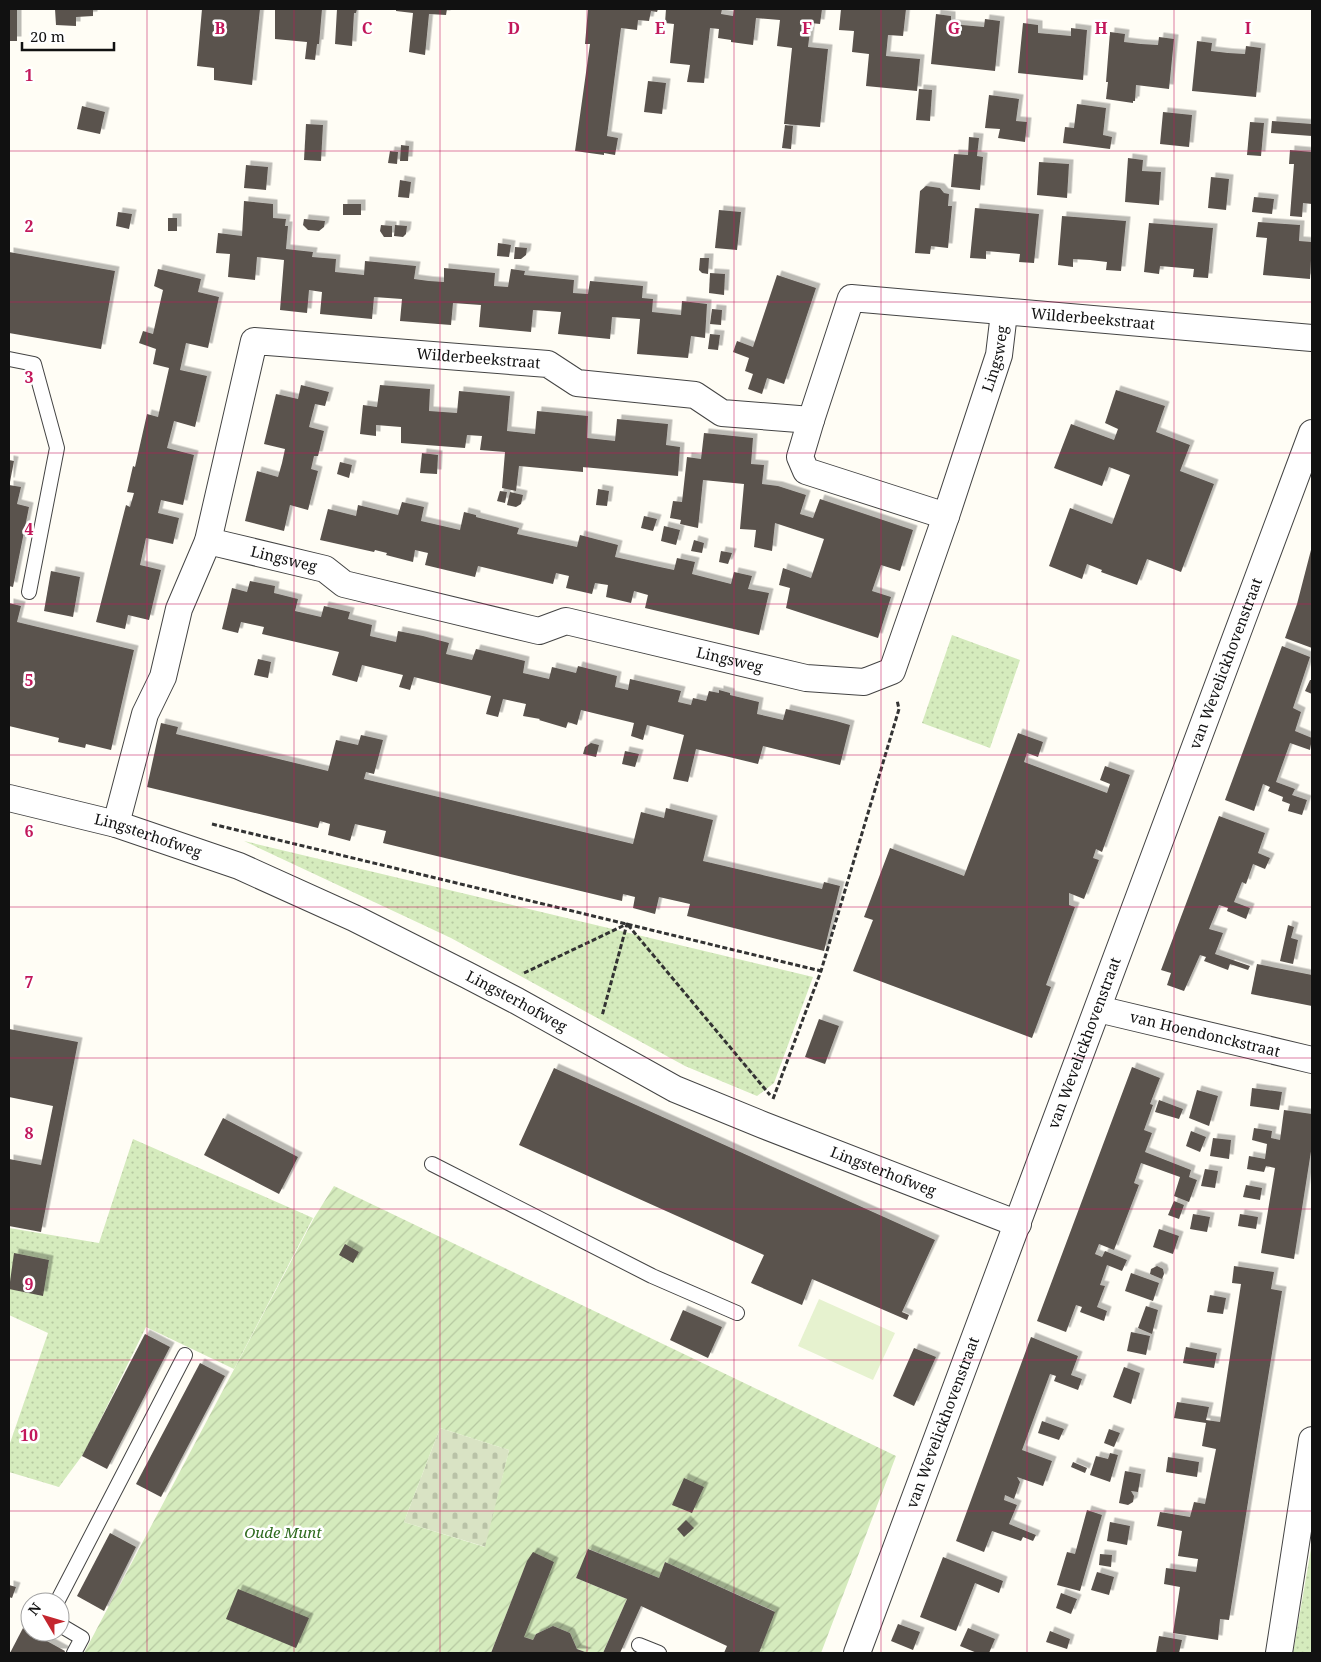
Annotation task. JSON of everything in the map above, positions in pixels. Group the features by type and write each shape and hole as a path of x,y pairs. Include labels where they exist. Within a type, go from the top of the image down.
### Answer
{"street":[{"name":"Wilderbeekstraat","path":"946,516 806,471 800,457 850,298 1312,338"},
{"name":"Lingsweg","path":"208,541 324,569 344,584 539,631 566,621 806,678 864,682 892,671 1000,355 1004,312"},
{"name":"Wilderbeekstraat","path":"208,541 254,341 548,364 577,383 694,395 722,413 811,420"},
{"name":"van Wevelickhovenstraat","path":"858,1653 1098,1009 1304,479 1312,433"},
{"path":"116,824 145,714 163,677 179,609 208,541"},
{"name":"Lingsterhofweg","path":"9,798 116,824 238,866 354,918 492,988 675,1089 1018,1224"},
{"name":"van Hoendonckstraat","path":"1098,1009 1312,1060"},
{"path":"1279,1653 1312,1440"}],"lane":[{"path":"9,359 34,364 57,448 29,592"},
{"path":"432,1164 652,1276 737,1313"},
{"path":"62,1592 185,1355"},
{"path":"70,1631 82,1638 74,1653"},
{"path":"639,1645 659,1653"}],"path":[{"path":"763,1125 821,971 899,709 892,671"},
{"path":"210,823 821,971"},
{"path":"492,988 627,924"},
{"path":"595,1044 627,924"},
{"path":"627,924 773,1099"}],"green space":[{"path":"952,635 1020,660 990,748 922,723"},
{"path":"244,841 813,977 774,1083 757,1096 685,1066 451,938"},
{"path":"133,1139 313,1218 234,1369 146,1327 84,1453 59,1487 9,1472 9,1446 48,1333 9,1315 9,1228 99,1243"},
{"name":"Oude Munt","path":"334,1186 896,1456 821,1653 759,1653 774,1611 665,1562 659,1578 589,1549 576,1578 627,1599 603,1653 588,1653 577,1649 570,1633 553,1626 536,1634 533,1640 524,1637 527,1562 491,1653 84,1653 314,1218","holes":["440,1428 509,1450 485,1547 404,1522"]},
{"path":"819,1299 895,1333 873,1380 798,1346"},
{"path":"440,1428 509,1450 486,1547 404,1522"},
{"path":"1312,1543 1312,1653 1293,1653"}],"building":[{"path":"9,9 17,9 17,41 9,41"},
{"path":"55,9 93,9 93,16 76,17 76,26 56,25"},
{"path":"202,9 260,9 252,85 214,80 214,68 197,66"},
{"path":"275,9 322,9 319,44 317,44 315,60 305,59 307,42 275,39"},
{"path":"337,9 357,9 356,13 354,13 352,46 335,44"},
{"path":"396,9 447,9 446,15 429,14 425,55 409,52 413,13 396,11"},
{"path":"588,9 658,9 657,12 651,11 649,21 638,20 637,30 621,28 607,136 618,138 615,155 575,151 590,44 585,44"},
{"path":"666,9 722,9 721,14 733,16 734,9 822,9 820,24 811,23 808,47 828,49 820,127 784,124 792,48 777,46 780,20 756,18 753,45 718,38 719,29 710,28 704,83 687,82 690,65 670,63 674,24 665,23"},
{"path":"841,9 906,9 903,36 888,35 886,56 920,59 917,91 866,86 869,54 852,52 854,31 839,30"},
{"path":"936,14 951,16 951,24 984,27 985,19 1000,21 995,71 931,64"},
{"path":"1023,23 1038,25 1038,33 1071,36 1071,28 1087,30 1083,80 1018,73"},
{"path":"1110,32 1125,34 1124,42 1141,44 1158,45 1159,37 1174,39 1169,89 1136,85 1135,101 1133,103 1106,99"},
{"path":"1197,41 1212,43 1211,51 1228,53 1245,54 1246,46 1261,48 1256,97 1192,91"},
{"path":"648,81 666,83 662,114 644,112"},
{"path":"919,89 932,90 930,121 916,120"},
{"path":"989,95 1019,99 1016,121 1027,122 1025,142 998,138 1000,129 985,128"},
{"path":"1077,104 1106,108 1103,135 1112,137 1110,149 1063,143 1065,127 1074,128"},
{"path":"82,106 105,112 100,134 77,129"},
{"path":"1163,112 1192,115 1189,147 1160,144"},
{"path":"1272,121 1312,124 1312,136 1271,133"},
{"path":"1250,122 1264,123 1261,156 1247,155"},
{"path":"306,124 323,125 321,161 304,160"},
{"path":"785,125 793,126 791,149 782,148"},
{"path":"969,137 979,138 977,156 983,157 980,190 951,187 954,154 968,155"},
{"path":"401,145 409,146 408,161 400,161"},
{"path":"1290,150 1312,152 1312,204 1303,203 1302,217 1290,216 1294,164 1289,164"},
{"path":"390,151 398,152 397,164 388,163"},
{"path":"1128,158 1143,160 1142,171 1161,172 1159,205 1125,202"},
{"path":"1039,162 1069,164 1067,198 1037,195"},
{"path":"246,165 268,167 266,190 244,188"},
{"path":"1211,177 1229,179 1226,210 1208,208"},
{"path":"400,180 411,182 409,198 398,197"},
{"path":"926,186 940,188 944,193 949,194 948,206 952,206 948,248 931,246 930,254 915,253 920,191"},
{"path":"1254,197 1274,199 1272,214 1252,212"},
{"path":"244,201 273,204 273,218 286,219 285,226 288,226 286,249 313,252 312,257 336,259 335,272 364,275 365,261 416,266 414,279 429,281 444,282 444,268 495,273 494,286 508,287 511,269 525,271 524,275 574,280 573,293 588,294 590,281 643,286 642,298 653,299 652,312 681,315 682,301 707,304 705,338 691,336 688,358 637,354 640,319 612,317 610,339 558,334 561,312 533,310 531,332 479,327 481,305 453,303 451,325 400,321 402,299 374,297 372,319 320,314 322,292 309,290 307,313 280,310 284,260 257,257 255,280 228,277 230,254 216,253 218,233 242,236"},
{"path":"343,204 361,204 361,215 343,215"},
{"path":"975,208 1039,214 1034,263 1019,262 1020,254 986,251 986,259 970,258"},
{"path":"719,210 741,212 737,250 715,248"},
{"path":"118,212 132,214 129,229 116,226"},
{"path":"1062,216 1126,221 1121,271 1106,270 1107,262 1090,260 1073,259 1073,267 1058,265"},
{"path":"168,218 177,218 177,231 168,231"},
{"path":"304,219 325,221 324,227 319,231 308,230 303,225"},
{"path":"1258,222 1300,225 1299,241 1312,242 1310,279 1263,275 1267,238 1256,237"},
{"path":"1149,223 1213,228 1208,278 1193,277 1194,269 1160,266 1159,274 1144,272"},
{"path":"381,225 392,226 392,237 384,237 380,231"},
{"path":"395,225 407,226 406,234 403,237 394,236"},
{"path":"498,243 511,245 509,257 497,256"},
{"path":"515,247 527,248 526,255 521,259 514,259"},
{"path":"9,252 115,271 101,349 9,333"},
{"path":"700,258 709,258 708,274 702,273 699,270"},
{"path":"158,269 201,279 198,292 219,297 208,348 186,343 180,370 207,376 195,427 174,421 167,448 194,455 183,505 161,500 158,513 179,518 173,544 146,538 140,565 161,570 149,620 128,615 125,629 96,622 126,505 130,507 134,493 127,492 133,466 135,467 147,414 158,417 169,368 153,364 156,349 139,343 143,331 153,334 163,290 154,286"},
{"path":"710,273 725,274 724,295 709,293"},
{"path":"777,275 816,288 784,384 767,378 762,394 748,389 753,374 745,371 749,358 733,352 737,341 753,347"},
{"path":"712,309 722,310 721,325 710,324"},
{"path":"710,334 720,335 718,350 708,349"},
{"path":"301,385 329,392 325,406 315,404 309,427 324,431 318,456 314,456 311,469 318,471 308,510 290,505 284,531 245,521 257,471 278,477 282,463 285,449 264,444 276,394 298,399"},
{"path":"380,385 430,389 429,411 457,413 459,391 510,396 507,431 535,434 537,411 588,416 587,438 615,441 617,419 668,424 666,445 680,447 678,476 583,467 583,472 519,466 516,491 502,488 505,452 480,450 482,436 467,435 465,448 401,443 401,427 376,425 376,436 360,434 363,405 377,407"},
{"path":"1116,390 1165,406 1156,432 1190,445 1180,471 1214,484 1181,572 1147,559 1137,585 1101,572 1102,570 1087,564 1082,579 1049,566 1070,508 1112,524 1130,475 1109,467 1102,486 1054,468 1071,424 1114,440 1118,429 1105,423"},
{"path":"704,433 753,438 751,464 764,465 762,484 778,486 806,495 800,514 813,518 820,499 913,530 900,571 881,565 872,591 891,597 878,638 786,608 790,588 779,585 783,568 811,578 824,539 775,523 772,551 754,547 756,530 740,529 744,484 703,480 698,528 680,524 681,520 670,518 673,501 682,502 687,457 701,459"},
{"path":"422,453 438,455 437,474 420,473"},
{"path":"9,460 14,461 10,482 9,482"},
{"path":"340,462 352,465 349,478 337,474"},
{"path":"9,485 21,487 17,504 29,507 13,587 9,586"},
{"path":"598,489 609,491 607,506 596,505"},
{"path":"500,491 507,492 505,503 497,501"},
{"path":"510,492 523,495 521,504 516,507 507,505"},
{"path":"402,502 424,507 421,521 460,530 464,512 519,528 517,534 577,547 580,535 618,545 615,557 655,566 674,570 677,558 695,562 692,574 731,584 734,572 752,576 748,589 769,593 759,635 645,608 648,595 634,591 631,603 606,597 608,585 595,583 592,594 566,588 569,576 556,573 553,584 478,566 475,577 425,565 428,553 415,550 413,562 375,550 374,552 320,540 328,509 356,516 358,505 398,515"},
{"path":"644,516 657,519 653,531 641,528"},
{"path":"664,526 680,530 676,545 661,541"},
{"path":"694,540 704,543 702,553 691,551"},
{"path":"1312,546 1312,648 1285,638 1297,604"},
{"path":"721,551 732,553 728,564 719,562"},
{"path":"51,571 80,577 73,617 44,611"},
{"path":"250,581 275,586 274,593 298,599 295,611 321,617 324,606 350,612 348,619 372,625 370,636 396,642 398,631 423,636 449,643 446,654 472,660 476,649 525,661 523,673 549,679 552,667 576,673 578,666 617,676 615,687 628,690 630,679 681,691 678,702 691,705 693,698 706,701 709,691 719,693 719,690 730,693 730,695 759,702 757,714 783,720 786,709 850,725 840,765 763,746 758,764 696,749 688,782 673,779 684,735 647,725 643,740 631,736 634,723 581,710 577,725 568,722 566,728 540,719 523,716 526,704 503,699 498,717 486,714 491,696 414,677 410,690 399,687 403,675 362,665 357,682 332,675 339,652 262,634 264,627 241,622 238,633 222,629 232,588 247,592"},
{"path":"9,603 21,606 17,622 134,650 111,750 86,744 85,748 58,742 59,738 9,726"},
{"path":"1282,646 1310,657 1293,708 1301,712 1295,731 1312,738 1310,750 1290,743 1276,782 1295,789 1292,795 1307,800 1302,815 1288,811 1290,804 1282,801 1283,797 1268,791 1270,787 1263,784 1254,811 1225,800"},
{"path":"258,659 271,662 268,678 254,675"},
{"path":"1310,680 1312,680 1312,694 1305,691"},
{"path":"161,723 178,727 176,734 328,771 336,740 358,745 361,735 383,740 374,774 366,772 364,779 633,844 641,812 664,818 666,808 713,820 703,861 822,889 824,882 840,886 824,951 687,916 690,904 659,897 655,914 633,908 635,897 623,894 622,901 383,843 386,831 355,824 350,841 328,835 330,824 320,821 318,828 147,787"},
{"path":"1018,733 1043,742 1038,757 1027,753 1024,762 1107,793 1110,784 1100,780 1105,766 1130,775 1102,852 1096,849 1093,858 1099,860 1084,899 1069,893 1069,905 1075,907 1046,985 1051,987 1032,1038 853,971 873,920 864,917 890,848 964,876"},
{"path":"591,743 599,745 596,757 583,754 585,747"},
{"path":"625,751 639,754 635,767 622,764"},
{"path":"1219,816 1265,833 1258,853 1270,858 1265,869 1253,864 1246,884 1242,882 1234,902 1250,908 1246,919 1227,911 1228,908 1219,905 1209,929 1223,933 1215,954 1250,966 1248,970 1230,964 1228,970 1204,961 1206,957 1200,955 1184,991 1167,985 1171,973 1161,970"},
{"path":"1288,925 1294,927 1291,938 1298,940 1293,964 1280,961"},
{"path":"1257,964 1312,975 1312,1006 1251,994"},
{"path":"819,1019 839,1026 825,1064 805,1057"},
{"path":"9,1029 78,1042 41,1232 9,1226 9,1159 41,1165 53,1106 9,1097"},
{"path":"1132,1067 1160,1078 1150,1104 1153,1105 1144,1130 1152,1133 1145,1152 1191,1170 1189,1177 1197,1180 1189,1202 1174,1196 1180,1177 1141,1163 1134,1183 1139,1185 1114,1250 1099,1244 1095,1254 1102,1257 1105,1251 1127,1260 1122,1271 1107,1265 1100,1285 1105,1286 1097,1307 1107,1311 1104,1321 1080,1312 1082,1307 1076,1305 1066,1332 1037,1321"},
{"path":"554,1068 935,1240 902,1312 909,1315 907,1320 812,1279 802,1305 751,1283 764,1255 519,1145"},
{"path":"1252,1088 1282,1092 1279,1110 1250,1106"},
{"path":"1197,1090 1218,1096 1209,1126 1189,1118"},
{"path":"1159,1100 1183,1109 1179,1119 1155,1112"},
{"path":"1284,1110 1312,1114 1312,1145 1294,1259 1261,1253 1275,1168 1266,1166 1264,1172 1247,1169 1249,1156 1265,1159 1267,1144 1252,1140 1254,1128 1272,1131 1271,1138 1280,1140"},
{"path":"223,1118 298,1157 279,1194 204,1155"},
{"path":"1191,1131 1206,1137 1200,1152 1186,1146"},
{"path":"1213,1138 1231,1140 1229,1159 1210,1156"},
{"path":"1205,1169 1218,1171 1215,1188 1201,1186"},
{"path":"1246,1185 1262,1188 1260,1200 1243,1197"},
{"path":"1174,1201 1184,1205 1179,1219 1168,1215"},
{"path":"1193,1214 1210,1217 1207,1232 1190,1229"},
{"path":"1240,1214 1258,1217 1256,1229 1238,1226"},
{"path":"1159,1229 1179,1236 1173,1254 1153,1247"},
{"path":"345,1244 359,1252 353,1263 339,1255"},
{"path":"14,1253 49,1260 43,1296 9,1289"},
{"path":"1157,1266 1163,1269 1162,1279 1150,1274 1151,1269"},
{"path":"1234,1266 1274,1272 1271,1289 1282,1291 1229,1620 1220,1619 1218,1640 1173,1633 1180,1587 1164,1584 1166,1568 1196,1572 1198,1559 1178,1556 1182,1531 1157,1526 1160,1512 1190,1517 1194,1502 1205,1504 1216,1449 1202,1446 1206,1423 1174,1418 1177,1402 1209,1407 1206,1420 1220,1422 1241,1284 1232,1283"},
{"path":"1131,1273 1159,1283 1153,1301 1125,1291"},
{"path":"1210,1295 1226,1298 1223,1314 1207,1312"},
{"path":"1146,1306 1158,1310 1152,1334 1138,1328"},
{"path":"683,1310 722,1327 708,1358 670,1340"},
{"path":"1131,1332 1150,1336 1146,1355 1127,1351"},
{"path":"145,1334 170,1347 107,1469 82,1456"},
{"path":"1031,1337 1078,1356 1071,1375 1082,1379 1078,1390 1054,1381 1056,1376 1050,1374 1022,1450 1052,1461 1043,1486 1017,1477 1020,1482 1014,1499 1005,1495 1004,1500 1017,1505 1009,1524 1036,1535 1033,1541 1023,1537 1021,1541 992,1531 984,1552 956,1541"},
{"path":"1186,1347 1217,1353 1214,1368 1183,1363"},
{"path":"914,1348 936,1357 914,1406 893,1396"},
{"path":"200,1363 225,1376 161,1497 136,1484"},
{"path":"1124,1367 1140,1373 1131,1404 1113,1397"},
{"path":"1042,1421 1064,1429 1059,1440 1038,1433"},
{"path":"1109,1429 1120,1433 1114,1447 1104,1443"},
{"path":"1110,1453 1118,1455 1110,1482 1090,1475 1096,1456 1108,1459"},
{"path":"1168,1457 1199,1462 1197,1477 1166,1472"},
{"path":"1073,1462 1087,1468 1085,1473 1071,1467"},
{"path":"1125,1471 1141,1474 1138,1492 1131,1491 1134,1496 1133,1502 1128,1505 1119,1503"},
{"path":"684,1478 704,1487 692,1513 672,1505"},
{"path":"1087,1510 1102,1515 1080,1591 1057,1585 1067,1552 1075,1554"},
{"path":"686,1520 694,1528 684,1537 677,1529"},
{"path":"1110,1522 1130,1526 1127,1545 1107,1541"},
{"path":"110,1533 136,1547 104,1611 77,1596"},
{"path":"588,1549 659,1578 665,1562 775,1612 759,1653 724,1653 727,1646 641,1606 620,1653 603,1653 627,1599 576,1578"},
{"path":"533,1552 554,1562 524,1637 533,1640 536,1634 553,1626 570,1633 577,1649 588,1653 491,1653 527,1561"},
{"path":"1100,1554 1112,1555 1111,1567 1099,1565"},
{"path":"943,1557 1003,1581 999,1593 975,1583 956,1631 920,1617"},
{"path":"1097,1572 1114,1577 1109,1595 1091,1590"},
{"path":"9,1585 16,1587 12,1598 9,1597"},
{"path":"238,1589 309,1618 296,1648 226,1619"},
{"path":"1061,1593 1077,1599 1071,1614 1056,1608"},
{"path":"898,1624 920,1632 913,1650 891,1641"},
{"path":"968,1628 995,1639 989,1653 977,1653 960,1646"},
{"path":"1050,1631 1070,1639 1067,1649 1046,1642"},
{"path":"20,1634 20,1642 49,1642 65,1651 64,1653 10,1653"},
{"path":"1159,1636 1182,1640 1179,1653 1156,1653"}]}
